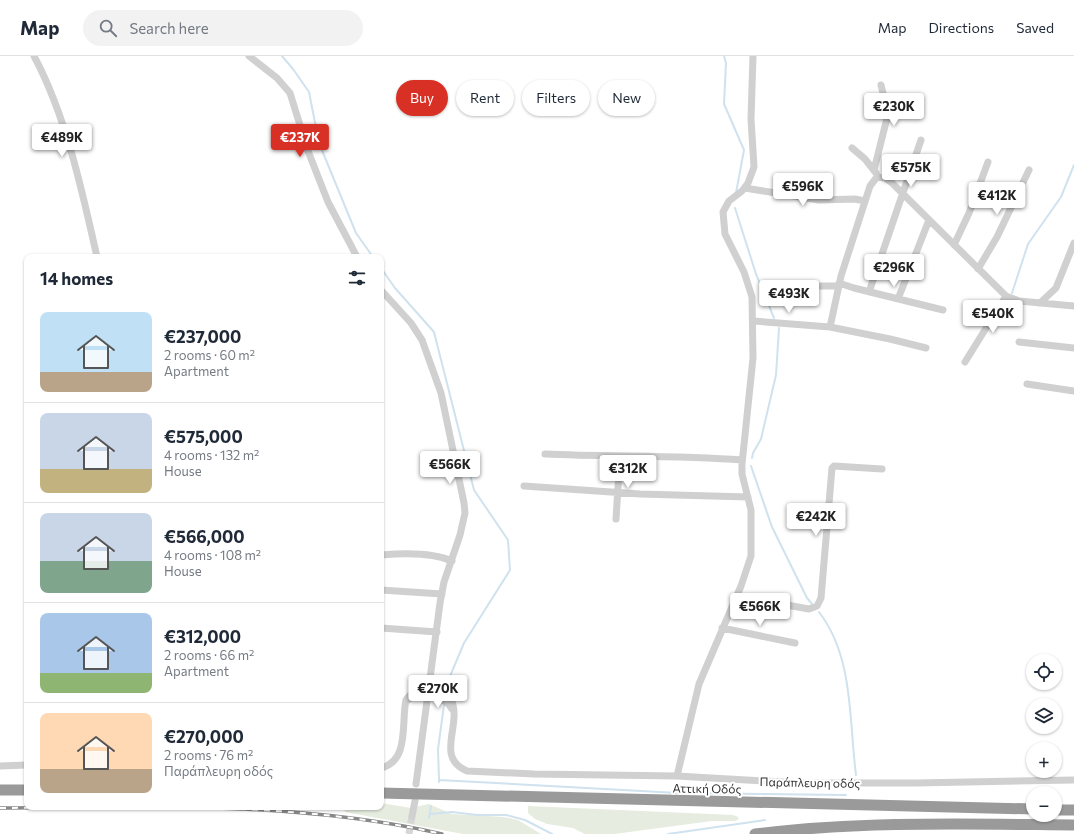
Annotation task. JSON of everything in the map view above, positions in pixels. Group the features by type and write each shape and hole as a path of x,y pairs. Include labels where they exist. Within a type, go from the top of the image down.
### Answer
{"highway":[{"path":"0,790 24,790"},
{"name":"Αττική Οδός","path":"384,793 1026,809"},
{"path":"1062,810 1074,810"},
{"path":"755,834 788,830 871,825 1074,825"}],"street":[{"path":"34,56 47,79 58,113 79,182 96,254"},
{"path":"249,56 277,78 290,93 308,151 328,202 355,254"},
{"path":"677,776 697,691 736,596 750,556 752,529 748,497 742,474 742,460 752,380 752,297 744,272 725,234 723,226 724,208 745,188 752,174 754,161 751,119 753,56"},
{"path":"830,326 839,284 870,186 876,174 888,114 881,85"},
{"path":"869,292 921,140"},
{"path":"852,148 876,174 892,183 978,270 1006,296 1018,301 1074,306"},
{"path":"954,245 969,213 988,162"},
{"path":"978,270 997,237 1029,170"},
{"path":"745,188 819,200 855,199 865,201"},
{"path":"898,299 929,220"},
{"path":"1040,303 1056,288 1074,243"},
{"path":"819,286 839,284 943,310"},
{"path":"384,293 417,330 441,393 464,513 442,594 416,784"},
{"path":"965,362 1006,296"},
{"path":"753,321 830,326 926,348"},
{"path":"1019,342 1074,348"},
{"path":"1027,384 1074,391"},
{"path":"545,454 688,457 742,460"},
{"path":"616,519 620,456"},
{"path":"736,596 809,609 817,606 821,598 832,468 834,466 882,469"},
{"path":"524,486 618,493 748,497"},
{"path":"384,555 441,556 452,560"},
{"path":"384,590 442,594"},
{"path":"384,628 436,632"},
{"path":"722,628 795,643"},
{"path":"384,767 393,763 400,752 406,700 410,694 416,690 429,692"},
{"name":"Παράπλευρη οδός","path":"429,692 447,695 453,703 454,715 450,746 451,758 460,767 468,770 534,774 677,776 798,783 916,783 1074,780"},
{"path":"0,766 24,765"},
{"path":"412,816 415,801"}],"shaded area":[{"path":"384,804 411,808 429,804 452,814 504,817 518,820 541,834 463,834 345,812 345,810 384,810"},
{"path":"528,806 733,815 739,819 735,821 712,821 614,834 585,834 573,828 547,824 535,819 528,813"}],"waterway":[{"path":"282,56 309,92 319,143 356,233 371,254"},
{"path":"724,56 726,63 724,104 744,150 736,193"},
{"path":"1012,293 1028,244 1061,197 1074,165"},
{"path":"735,208 756,274 774,318"},
{"path":"384,272 395,288 434,332 474,490 508,540 510,570 464,643 448,681"},
{"path":"752,458 753,453 761,439 776,375 779,328"},
{"path":"751,466 772,527 807,598 813,605"},
{"path":"819,612 839,649 844,669 848,690 856,775"},
{"path":"439,780 438,749 444,705"},
{"path":"439,782 439,780 678,793 846,795"},
{"path":"429,818 431,806"},
{"path":"430,814 452,812 477,815 506,815 525,820 552,834"},
{"path":"668,834 765,820"}],"tunnel":[{"path":"409,834 412,816"}],"railway":[{"path":"0,808 24,808"},
{"path":"259,810 333,816 388,823 442,834"}]}
